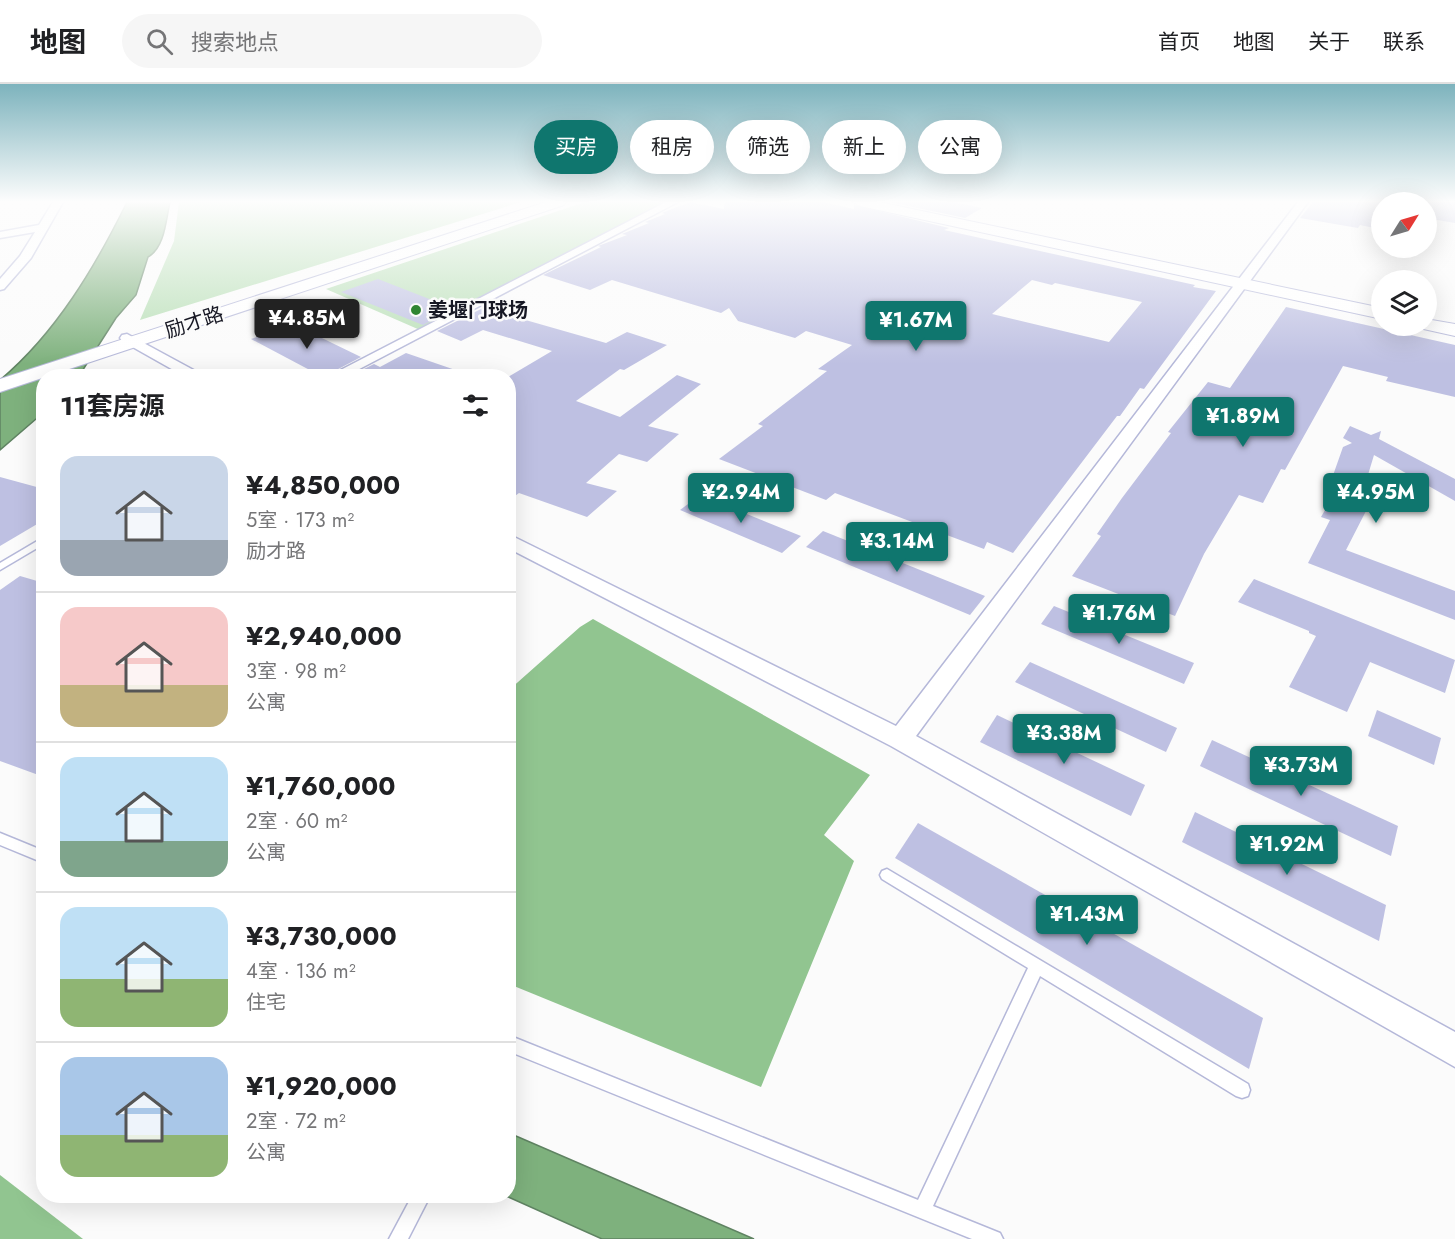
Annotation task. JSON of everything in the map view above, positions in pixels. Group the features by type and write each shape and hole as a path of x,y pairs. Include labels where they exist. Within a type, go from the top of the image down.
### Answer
{"street":[{"path":"0,286 26,256"},
{"name":"励才路","path":"47,369 384,256"},
{"name":"励才路","path":"130,340 391,256"},
{"path":"350,369 569,256"},
{"path":"1110,256 1371,312"},
{"path":"900,739 1262,256"},
{"path":"1437,326 1455,330"},
{"path":"130,340 182,369"},
{"name":"励才路","path":"36,369 106,348"},
{"name":"励才路","path":"0,380 36,369"},
{"name":"励才路","path":"0,386 36,373"},
{"path":"516,544 900,739 1455,1050"}],"lane":[{"path":"0,567 36,545"},
{"path":"0,839 36,854"},
{"path":"887,875 1242,1090"},
{"path":"922,1210 1037,966"},
{"path":"516,1046 994,1239"},
{"path":"398,1239 417,1203"}],"shaded area":[{"path":"99,256 150,256 136,295 116,318 83,369 36,369 36,419 0,450 0,380 39,342"},
{"path":"168,256 347,256 140,320"},
{"name":"姜堰门球场","path":"425,256 562,256 420,330 326,289"},
{"path":"593,619 870,775 824,835 854,861 761,1087 516,987 516,684 580,627"},
{"path":"516,1136 754,1239 602,1239 516,1200"},
{"path":"0,1175 83,1239 0,1239"}],"building":[{"path":"583,256 1062,256 1216,291 1144,389 1140,388 1120,416 1117,416 1013,553 987,542 984,549 835,493 826,500 719,459 763,426 758,424 827,371 818,369 852,345 806,331 795,338 738,321 729,308 721,313 612,280 590,290 543,275","holes":["1032,280 1052,285 1055,283 1142,302 1109,342 992,314"]},
{"path":"378,279 455,309 423,325 341,292"},
{"path":"1286,307 1371,326 1371,336 1415,336 1455,345 1455,397 1386,381 1388,377 1343,366 1285,470 1281,469 1263,503 1239,495 1204,554 1175,616 1072,576 1101,536 1097,534 1171,433 1168,432 1208,382 1230,388"},
{"path":"483,308 606,343 627,332 667,345 624,370 620,369 576,401 620,417 677,375 701,384 648,426 679,434 647,462 619,454 586,483 617,491 587,517 519,493 516,495 516,372 552,351 483,330 461,341 437,331"},
{"path":"293,324 361,357 338,369 308,369 251,339"},
{"path":"406,353 452,369 364,369 374,364 380,367"},
{"path":"1350,426 1371,435 1381,431 1379,439 1455,479 1455,501 1374,455 1358,508 1366,511 1346,550 1455,591 1455,620 1308,563 1330,520 1321,517 1340,484 1331,481 1343,447 1352,443 1343,438"},
{"path":"0,477 36,487 36,525 0,546"},
{"path":"700,495 801,536 782,553 680,510"},
{"path":"823,531 985,596 970,615 806,547"},
{"path":"20,576 36,581 36,774 0,761 0,590"},
{"path":"1254,579 1455,660 1445,693 1370,662 1347,712 1289,687 1316,636 1238,602"},
{"path":"1054,606 1194,663 1184,684 1041,624"},
{"path":"1030,662 1177,728 1166,752 1015,682"},
{"path":"1377,710 1441,738 1434,765 1368,736"},
{"path":"997,715 1145,785 1131,816 980,742"},
{"path":"1212,740 1398,826 1391,856 1200,766"},
{"path":"1195,812 1386,905 1379,941 1182,842"},
{"path":"918,823 1263,1018 1249,1069 895,858"}],"place":[{"name":"姜堰门球场","path":"416,310"}]}
